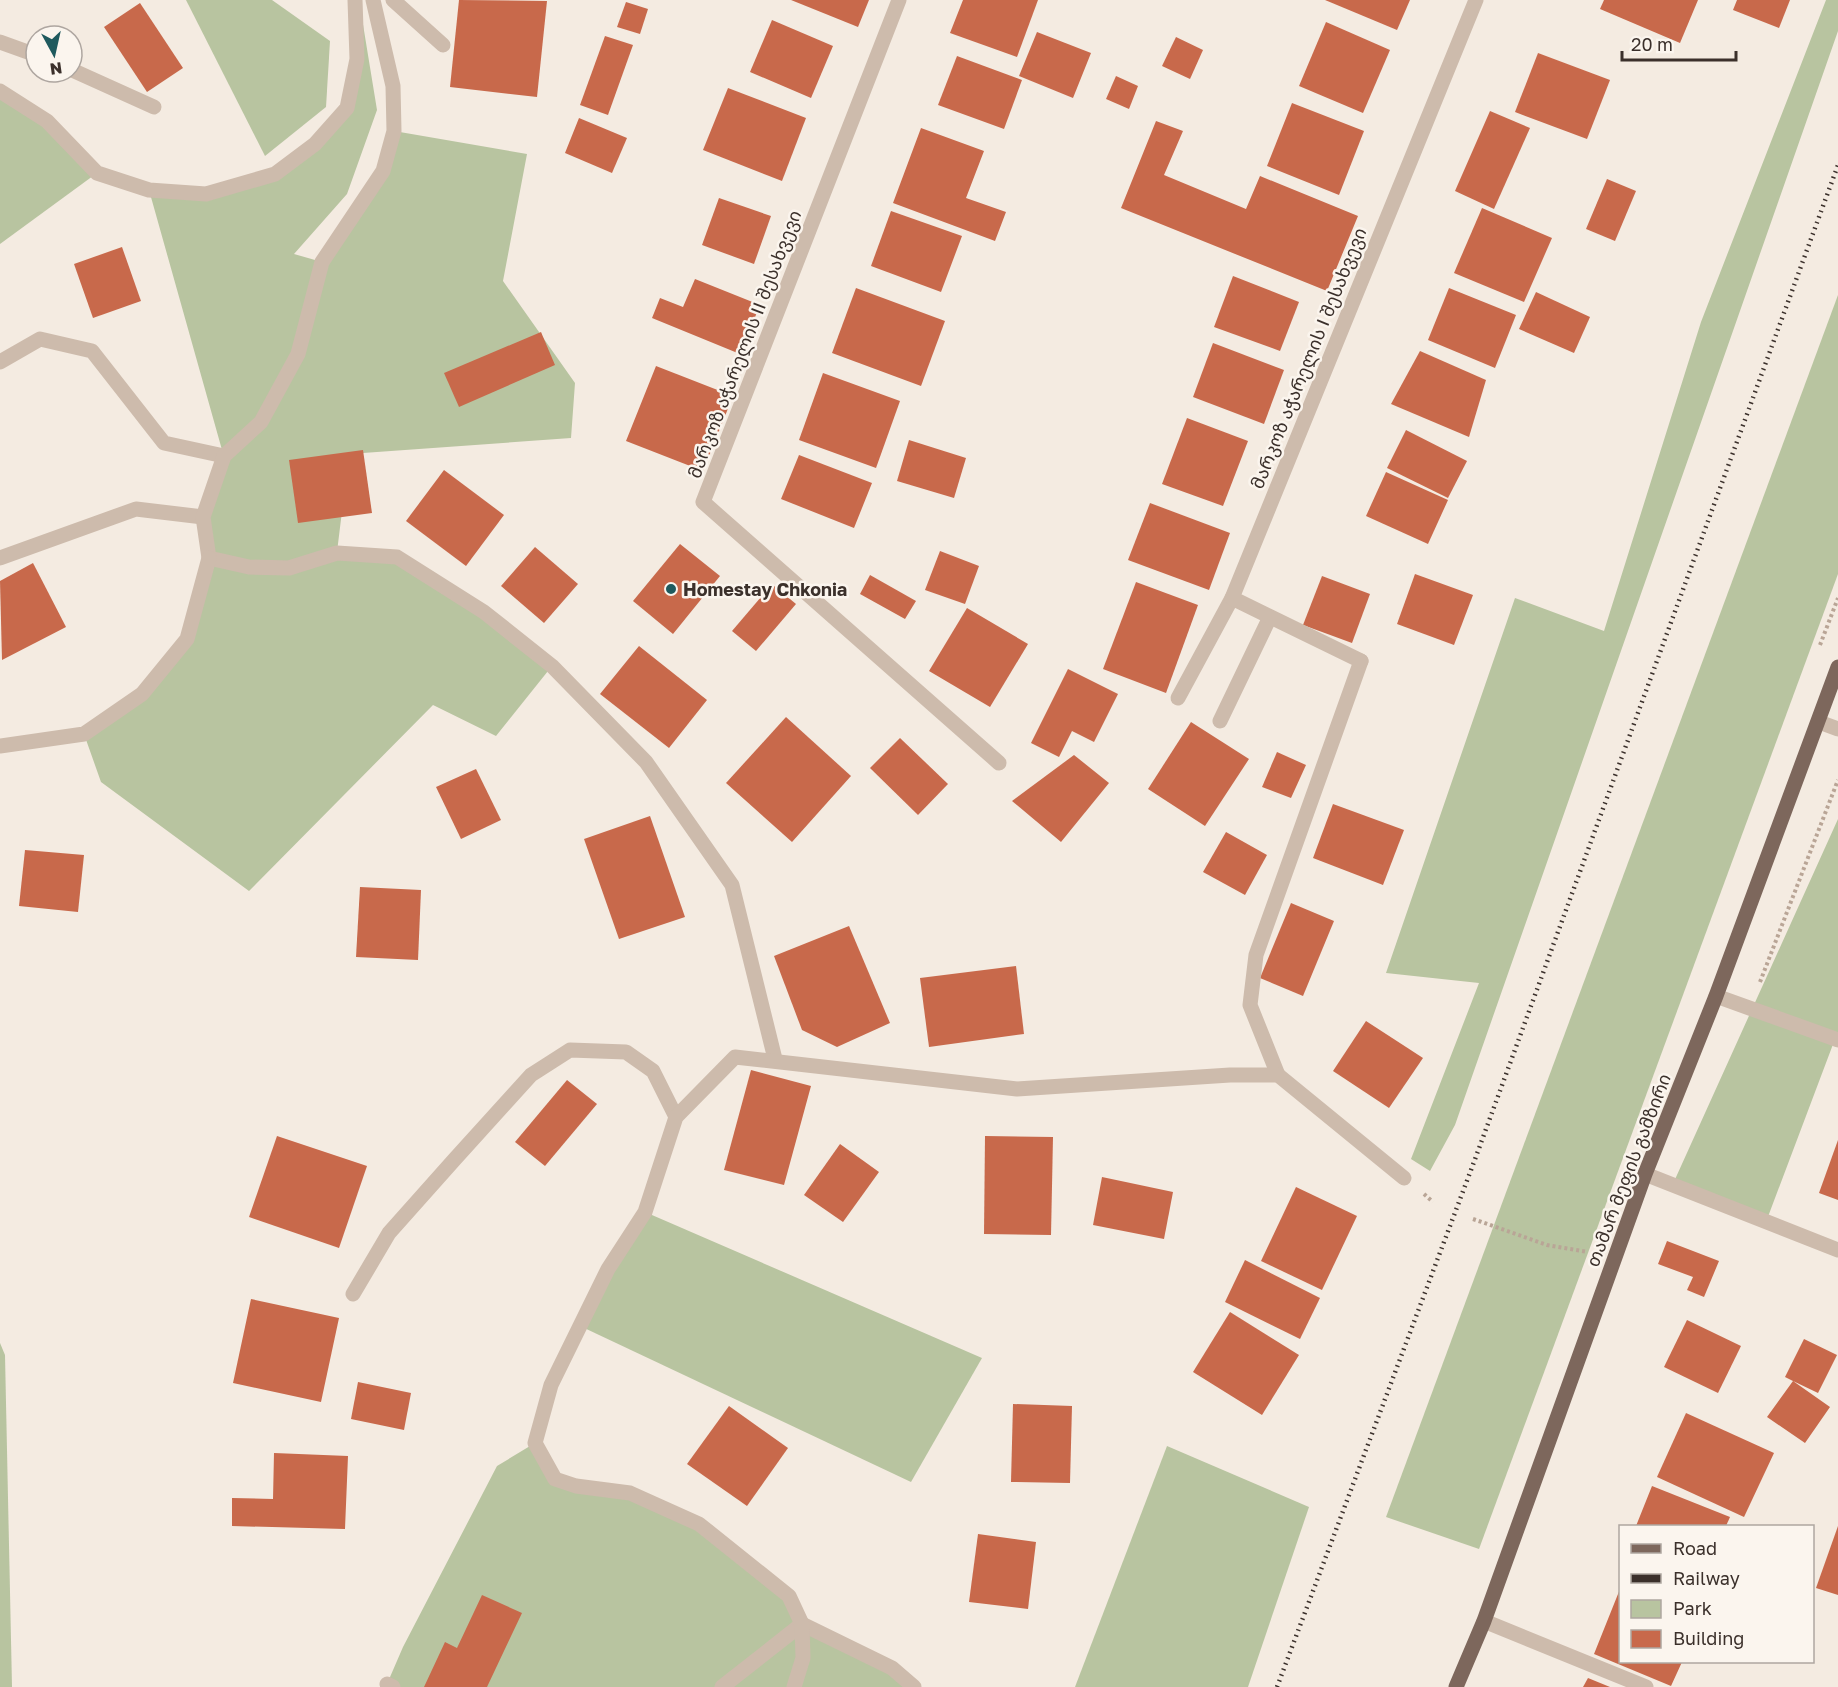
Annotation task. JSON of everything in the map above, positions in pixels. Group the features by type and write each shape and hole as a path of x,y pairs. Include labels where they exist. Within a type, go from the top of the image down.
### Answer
{"main road":[{"name":"თამარ მეფის გამზირი","path":"1456,1687 1484,1621 1645,1174 1716,996 1838,667"}],"street":[{"path":"0,91 46,121 97,173 149,190 206,194 274,174 315,144 347,108 357,59 355,0"},
{"path":"0,746 84,734 142,694 187,639 209,558 203,517 224,456 261,422 298,354 322,262 383,171 394,131 393,86 373,0"},
{"path":"393,0 443,45"},
{"name":"მარკოზ აჭარელის II შესახვევი","path":"899,0 703,502 999,763"},
{"name":"მარკოზ აჭარელის I შესახვევი","path":"1178,698 1232,598 1476,0"},
{"path":"0,42 24,51"},
{"path":"84,75 154,107"},
{"path":"0,362 40,339 92,351 164,443 224,456"},
{"path":"0,558 135,509 203,517"},
{"path":"209,558 249,567 289,568 337,553 397,557 484,612 552,666 646,762 732,885 775,1059"},
{"path":"1232,598 1361,661 1256,955 1250,1005 1278,1075 1404,1178"},
{"path":"1220,721 1270,617"},
{"path":"1819,722 1838,729"},
{"path":"1716,996 1838,1040"},
{"path":"353,1294 389,1233 531,1074 570,1050 626,1052 652,1071 676,1117"},
{"path":"794,1687 803,1658 802,1624 789,1596 699,1524 630,1493 576,1486 555,1479 535,1443 551,1385 608,1269 645,1212 676,1117 735,1057 775,1059 1017,1089 1230,1075 1278,1075"},
{"path":"1645,1174 1838,1250"},
{"path":"1484,1621 1646,1687"},
{"path":"722,1687 802,1624"},
{"path":"802,1624 892,1668 914,1687"}],"path":[{"path":"1750,1008 1838,780"},
{"path":"1473,1219 1547,1245 1597,1254"}],"green space":[{"path":"186,0 272,0 330,41 326,107 265,156"},
{"path":"359,0 377,110 347,194 294,254 322,262 383,171 394,131 527,154 503,281 575,383 571,438 349,454 337,552 397,557 552,666 496,736 433,705 249,891 101,782 84,734 142,694 187,639 209,559 203,517 224,457 149,190 206,194 275,174 347,108"},
{"path":"1826,0 1838,0 1838,31 1455,1125 1430,1171 1411,1159 1479,983 1386,973 1515,598 1604,631 1701,322"},
{"path":"0,91 9,95 97,173 0,244"},
{"path":"1838,295 1838,574 1479,1549 1386,1517"},
{"path":"1838,819 1838,1040 1835,1039 1766,1222 1672,1186"},
{"path":"645,1212 982,1358 911,1482 580,1326"},
{"path":"0,1343 5,1355 12,1687 0,1687"},
{"path":"535,1443 555,1479 630,1493 699,1524 789,1596 802,1624 914,1687 393,1687 387,1684 403,1647 497,1466"},
{"path":"1167,1446 1309,1507 1248,1687 1075,1687"}],"building":[{"path":"459,0 547,1 537,97 450,87"},
{"path":"791,0 869,0 858,27"},
{"path":"963,0 1038,0 1017,57 950,33"},
{"path":"1325,0 1410,0 1397,30"},
{"path":"1604,0 1698,0 1680,43 1600,9"},
{"path":"1737,0 1790,0 1779,28 1733,10"},
{"path":"626,2 648,9 640,34 617,27"},
{"path":"140,3 183,68 147,92 104,27"},
{"path":"772,20 833,46 811,98 750,72"},
{"path":"1326,22 1390,50 1363,113 1299,86"},
{"path":"1037,32 1091,53 1073,98 1019,76"},
{"path":"605,36 633,45 608,115 580,105"},
{"path":"1176,37 1203,50 1190,79 1162,66"},
{"path":"1538,53 1610,80 1587,139 1515,112"},
{"path":"957,56 1022,80 1004,129 938,105"},
{"path":"1116,76 1138,86 1129,109 1106,99"},
{"path":"728,88 806,118 782,181 703,150"},
{"path":"1292,103 1364,131 1339,195 1267,166"},
{"path":"1490,111 1530,128 1494,209 1455,191"},
{"path":"579,118 627,138 612,173 565,153"},
{"path":"1156,121 1183,131 1164,175 1246,209 1260,176 1358,216 1327,291 1121,208"},
{"path":"921,128 984,151 966,198 1006,212 995,241 893,203"},
{"path":"1607,179 1636,191 1615,241 1586,229"},
{"path":"719,198 771,216 754,264 702,245"},
{"path":"1482,208 1552,238 1524,302 1454,273"},
{"path":"891,211 962,236 941,292 871,266"},
{"path":"122,247 141,301 93,318 74,264"},
{"path":"1233,276 1299,302 1280,351 1214,327"},
{"path":"695,279 760,305 740,354 652,318 660,298 683,307"},
{"path":"856,288 945,321 921,386 832,353"},
{"path":"1449,288 1516,315 1495,368 1428,340"},
{"path":"1536,292 1590,317 1574,353 1519,329"},
{"path":"541,332 555,365 459,407 444,373"},
{"path":"1213,343 1284,370 1264,424 1193,397"},
{"path":"1420,351 1486,380 1469,437 1391,404"},
{"path":"656,366 733,396 703,471 626,441"},
{"path":"823,373 900,401 876,468 799,440"},
{"path":"1187,418 1248,441 1223,506 1162,484"},
{"path":"1406,430 1467,461 1448,498 1387,468"},
{"path":"909,440 966,458 954,498 897,481"},
{"path":"363,450 372,513 298,523 289,460"},
{"path":"799,455 872,483 854,528 781,499"},
{"path":"444,470 504,515 466,566 406,521"},
{"path":"1386,472 1448,500 1428,544 1366,516"},
{"path":"1150,503 1230,533 1209,590 1128,560"},
{"path":"680,544 720,576 673,634 633,601"},
{"path":"535,547 578,584 544,623 501,586"},
{"path":"940,551 979,566 965,604 925,590"},
{"path":"33,563 66,627 2,660 0,581"},
{"path":"1415,574 1473,595 1454,645 1397,624"},
{"path":"870,575 916,601 905,619 860,594"},
{"path":"1322,576 1370,594 1352,643 1303,625"},
{"path":"1136,582 1198,605 1166,693 1103,669"},
{"path":"772,584 796,604 756,651 732,631"},
{"path":"967,608 1028,644 990,707 929,671"},
{"path":"639,646 707,700 669,748 600,694"},
{"path":"1068,669 1118,694 1094,742 1072,731 1059,757 1031,743"},
{"path":"786,717 851,776 792,842 726,783"},
{"path":"1191,722 1249,759 1205,826 1148,789"},
{"path":"900,738 948,784 918,815 870,768"},
{"path":"1277,752 1306,765 1291,798 1262,787"},
{"path":"1074,755 1109,783 1061,842 1012,801"},
{"path":"476,769 501,820 461,839 436,787"},
{"path":"1333,804 1404,830 1383,885 1313,858"},
{"path":"650,816 685,917 619,939 584,839"},
{"path":"1226,832 1267,855 1245,895 1203,872"},
{"path":"25,850 84,855 78,912 19,906"},
{"path":"360,887 421,890 418,960 356,957"},
{"path":"1291,903 1334,921 1303,996 1260,978"},
{"path":"849,926 890,1023 837,1047 802,1030 774,956"},
{"path":"1016,966 1024,1034 929,1047 920,978"},
{"path":"1366,1021 1423,1058 1389,1108 1333,1071"},
{"path":"751,1070 811,1086 784,1185 724,1170"},
{"path":"567,1080 597,1104 545,1166 515,1142"},
{"path":"277,1136 367,1166 339,1248 249,1217"},
{"path":"985,1136 1053,1137 1051,1235 984,1234"},
{"path":"1838,1140 1838,1200 1819,1193"},
{"path":"840,1144 879,1172 843,1222 804,1195"},
{"path":"1102,1177 1173,1192 1164,1239 1093,1225"},
{"path":"1296,1187 1357,1216 1322,1290 1261,1261"},
{"path":"1667,1241 1719,1261 1704,1297 1687,1290 1693,1277 1658,1264"},
{"path":"1245,1260 1320,1298 1300,1339 1225,1302"},
{"path":"251,1299 339,1318 321,1402 233,1383"},
{"path":"1230,1312 1299,1355 1262,1415 1193,1372"},
{"path":"1687,1320 1741,1346 1718,1393 1664,1367"},
{"path":"1804,1339 1837,1355 1818,1393 1785,1377"},
{"path":"1793,1381 1830,1407 1805,1443 1767,1417"},
{"path":"358,1382 411,1393 404,1430 351,1419"},
{"path":"1013,1404 1072,1406 1070,1483 1011,1482"},
{"path":"729,1406 788,1448 747,1506 687,1464"},
{"path":"1686,1413 1774,1453 1744,1517 1657,1477"},
{"path":"274,1453 348,1456 345,1529 232,1526 232,1498 273,1499"},
{"path":"1652,1486 1730,1517 1726,1525 1636,1525"},
{"path":"1838,1526 1838,1595 1816,1588"},
{"path":"978,1534 1036,1542 1028,1609 969,1602"},
{"path":"1619,1592 1619,1663 1682,1663 1671,1686 1594,1654"},
{"path":"482,1595 522,1613 487,1687 424,1687 445,1642 457,1648"},
{"path":"1588,1678 1610,1687 1583,1687"}],"railway":[{"path":"1277,1687 1474,1162 1838,165"}],"place":[{"name":"Homestay Chkonia","path":"671,589"}]}
